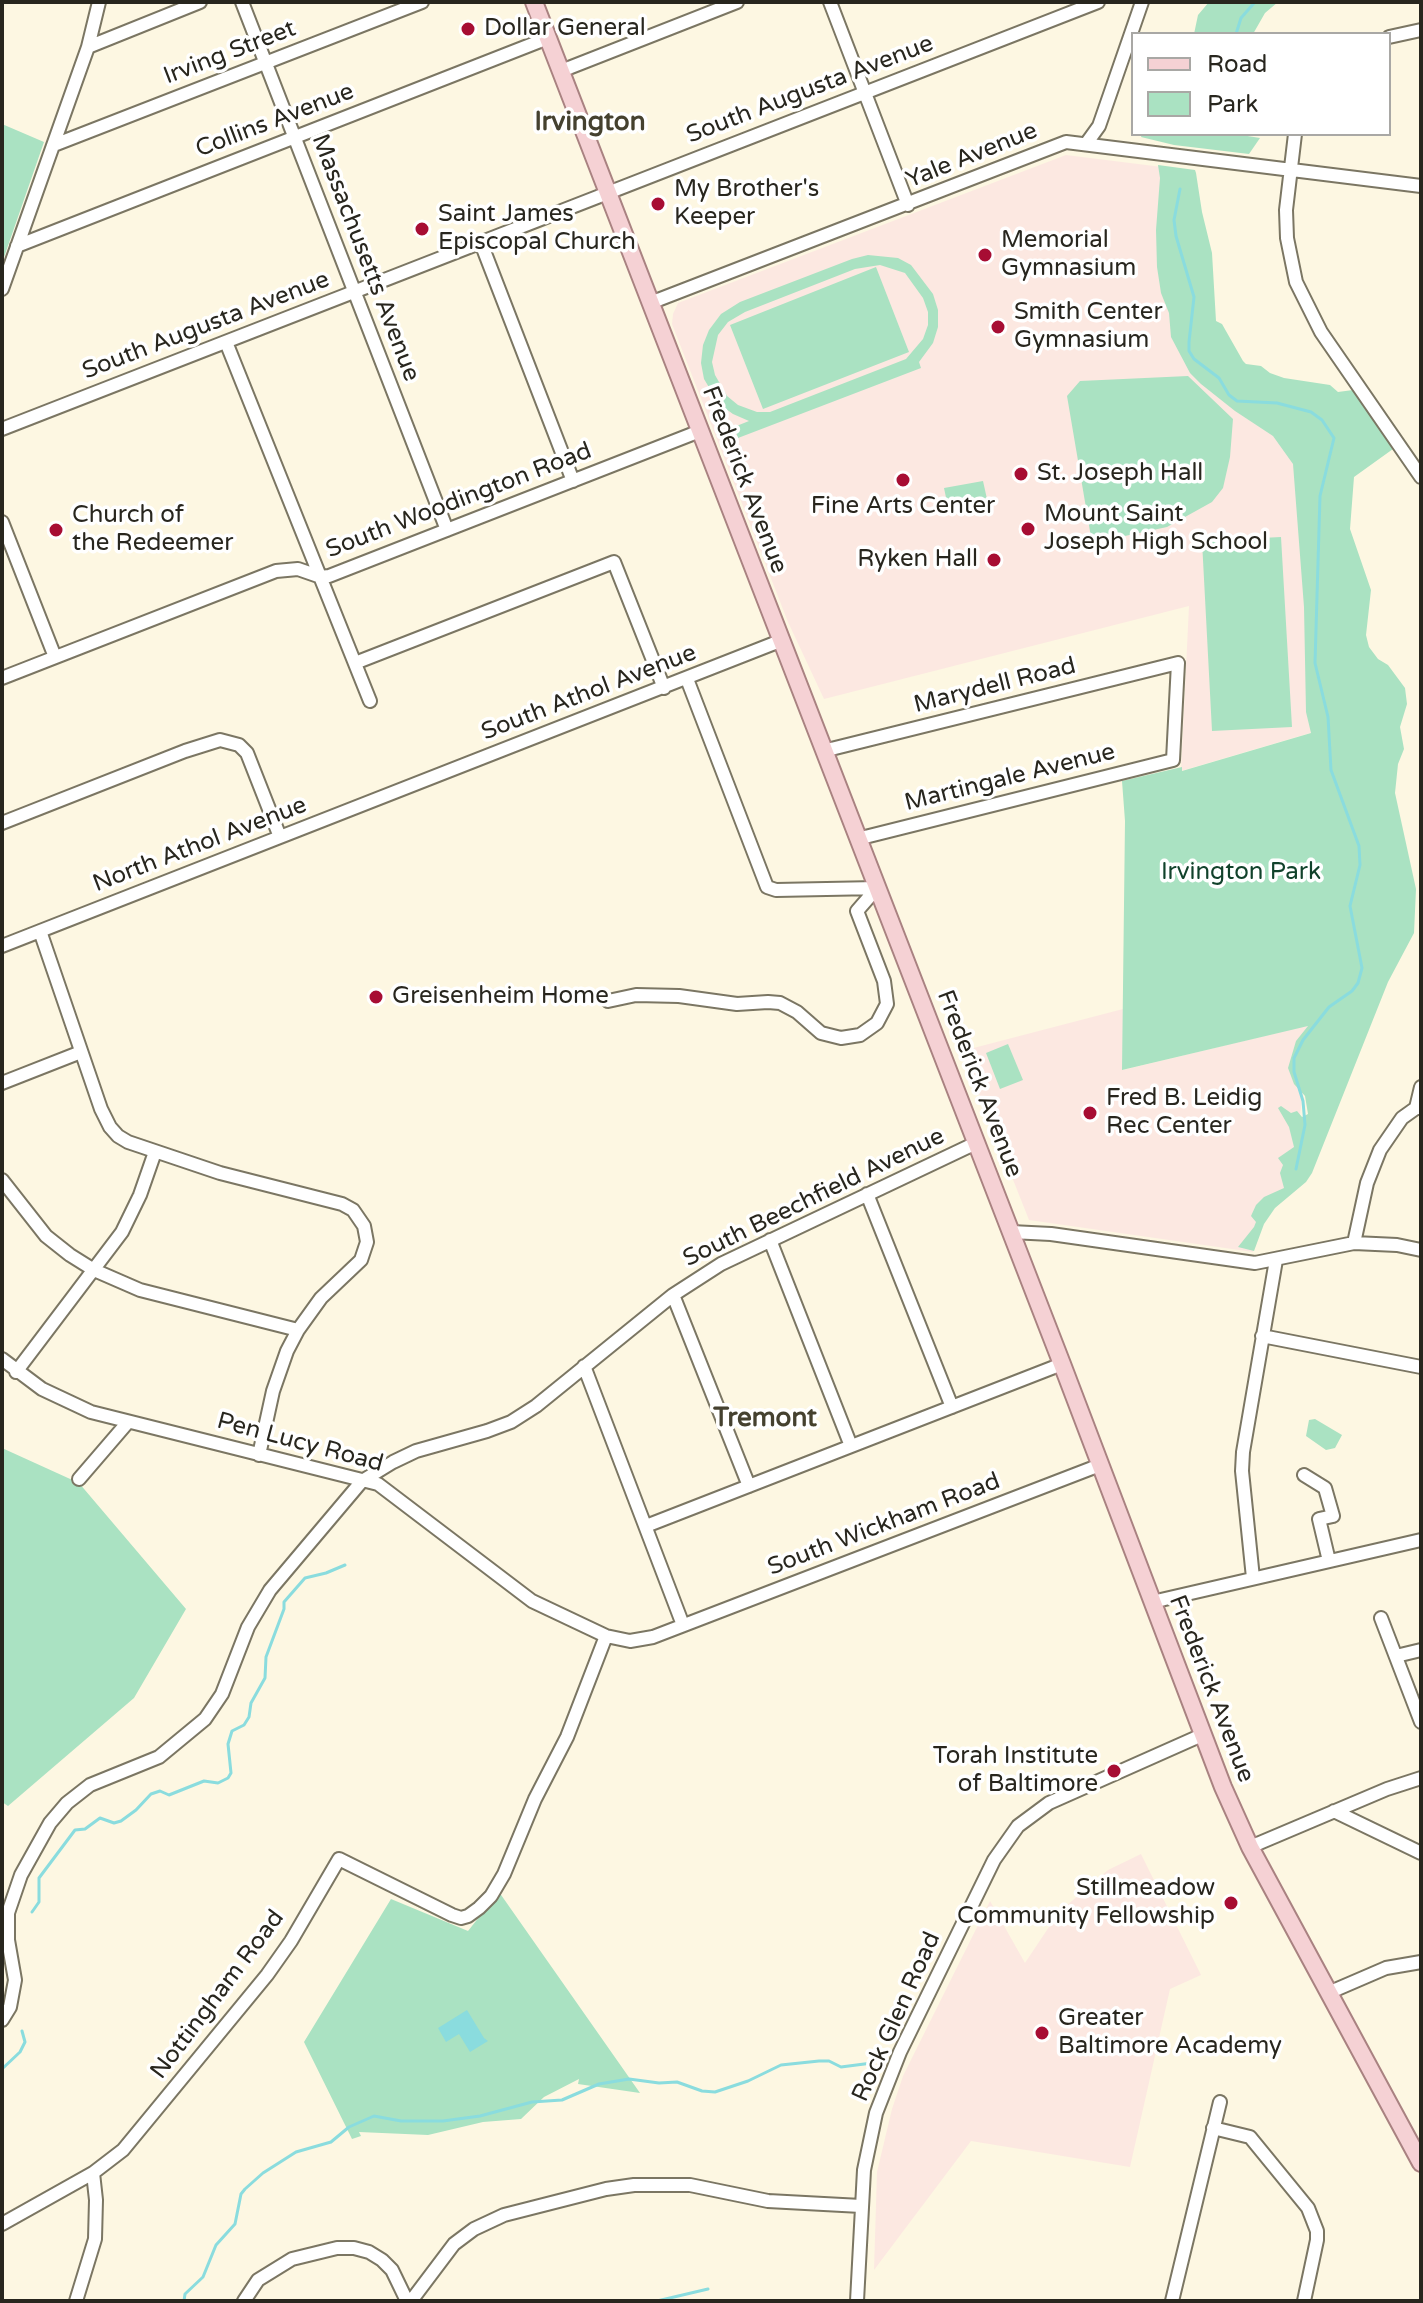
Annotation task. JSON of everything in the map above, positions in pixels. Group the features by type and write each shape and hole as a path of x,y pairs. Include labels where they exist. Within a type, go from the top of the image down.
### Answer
{"main road":[{"name":"Frederick Avenue","path":"534,2 1062,1364 1202,1735 1250,1847 1421,2163"}],"street":[{"path":"2,289 88,47 99,2"},
{"path":"88,47 200,2"},
{"name":"Massachusetts Avenue","path":"242,2 447,530"},
{"name":"Irving Street","path":"54,145 422,2"},
{"path":"561,71 737,2"},
{"path":"830,2 908,205"},
{"name":"South Augusta Avenue","path":"2,429 1098,2"},
{"path":"1132,32 1142,2"},
{"path":"1391,37 1421,30"},
{"path":"1086,144 1099,126 1131,34"},
{"name":"Collins Avenue","path":"17,246 548,38"},
{"path":"1295,136 1286,210 1287,238 1291,262 1304,300 1321,332 1421,477"},
{"name":"Yale Avenue","path":"650,303 1066,142 1421,186"},
{"path":"481,243 573,481"},
{"path":"226,342 370,701"},
{"name":"South Woodington Road","path":"2,678 276,571 298,569 321,577 329,576 700,431"},
{"path":"2,522 55,657"},
{"path":"355,663 614,562 664,688"},
{"name":"South Athol Avenue","path":"414,785 780,641"},
{"name":"Marydell Road","path":"823,751 1178,663 1173,760"},
{"path":"687,679 767,887 776,890 877,888"},
{"path":"2,823 220,740 239,745 251,762 280,837"},
{"name":"Martingale Avenue","path":"857,839 1173,760"},
{"name":"North Athol Avenue","path":"2,946 414,785"},
{"path":"608,1001 636,995 679,996 737,1004 780,1003 797,1012 821,1033 841,1038 860,1035 877,1023 887,1004 884,981 857,911 877,888"},
{"path":"40,931 110,1127 128,1142 155,1152 220,1173 342,1204 360,1218 367,1234 366,1250 355,1267 321,1298 298,1330 279,1370 259,1455"},
{"path":"2,1083 81,1052"},
{"path":"1354,1243 1367,1183 1380,1150 1402,1118 1418,1108 1421,1087"},
{"name":"South Beechfield Avenue","path":"2,2020 10,2007 15,1980 8,1940 8,1913 21,1875 50,1823 67,1803 90,1785 159,1757 205,1719 222,1694 259,1606 362,1481 416,1451 511,1422 536,1406 673,1295 721,1264 976,1143"},
{"path":"16,1372 94,1270 130,1217 155,1152"},
{"path":"2,1180 46,1236 94,1270 140,1290 298,1330"},
{"path":"867,1194 952,1407"},
{"path":"1011,1232 1051,1234 1244,1262 1276,1260 1354,1243 1397,1245 1421,1250"},
{"path":"770,1240 851,1446"},
{"path":"1253,1578 1242,1471 1243,1452 1276,1260"},
{"path":"673,1295 749,1486"},
{"path":"1262,1336 1421,1367"},
{"name":"Pen Lucy Road","path":"2,1359 16,1372 66,1402 128,1422 384,1486 518,1593 546,1610 606,1636"},
{"path":"646,1526 1062,1364"},
{"path":"584,1366 683,1625"},
{"path":"79,1479 128,1422"},
{"name":"South Wickham Road","path":"606,1636 640,1640 1100,1465"},
{"path":"1304,1475 1325,1488 1333,1516 1319,1519 1329,1561"},
{"path":"1152,1602 1421,1540"},
{"path":"1381,1618 1421,1722"},
{"name":"Nottingham Road","path":"2,2224 93,2173 123,2150 267,1975 291,1941 339,1859 452,1915 468,1916 491,1896 567,1737 606,1636"},
{"path":"1396,1656 1421,1650"},
{"name":"Rock Glen Road","path":"857,2301 861,2206 869,2141 889,2078 994,1860 1018,1826 1049,1803 1202,1735"},
{"path":"1250,1847 1421,1778"},
{"path":"1334,1811 1421,1853"},
{"path":"1328,1993 1386,1968 1421,1962"},
{"path":"1172,2301 1220,2102"},
{"path":"1213,2128 1250,2137 1308,2208 1317,2231 1317,2240 1304,2301"},
{"path":"76,2301 95,2239 93,2173"},
{"path":"244,2301 258,2280 292,2259 337,2248 354,2248 382,2260 392,2270 409,2301 454,2244 474,2229 504,2215 606,2189 634,2185 690,2185 768,2201 861,2206"}],"shaded area":[{"name":"Mount Saint Joseph High School","path":"1066,155 1178,169 1177,336 1298,451 1317,731 1181,771 1189,606 824,699 788,622 672,324 678,303"},
{"path":"1123,1009 1123,1070 1330,1020 1307,1063 1290,1189 1262,1215 1253,1252 1029,1220 962,1051"},
{"name":"Greater Baltimore Academy","path":"1141,1854 1201,1975 1170,1989 1130,2167 971,2141 874,2270 877,2172 892,2109 903,2076 990,1901 1025,1963 1059,1912 1108,1870"}],"green space":[{"path":"1209,2 1278,2 1265,13 1254,32 1194,32 1198,15"},
{"path":"2,124 44,142 2,263"},
{"path":"1141,137 1260,138 1249,154 1174,145"},
{"name":"Irvington Park","path":"1158,165 1195,170 1212,253 1216,321 1222,324 1243,361 1284,378 1330,385 1338,392 1353,390 1393,449 1354,477 1350,529 1371,590 1366,635 1369,647 1378,659 1388,665 1405,688 1407,704 1400,727 1404,749 1398,764 1395,793 1416,889 1414,933 1388,982 1312,1173 1306,1182 1275,1208 1264,1224 1254,1251 1238,1247 1254,1227 1256,1222 1251,1216 1256,1205 1264,1197 1284,1188 1280,1173 1283,1165 1278,1158 1294,1147 1289,1127 1278,1108 1281,1106 1291,1113 1297,1111 1302,1117 1308,1114 1305,1096 1294,1084 1288,1068 1296,1041 1308,1026 1122,1070 1125,821 1122,781 1182,767 1182,771 1311,733 1306,712 1304,607 1293,464 1273,436 1235,411 1190,373 1171,337 1169,313 1161,293 1157,267"},
{"path":"868,255 898,258 911,265 933,294 938,310 938,327 933,343 919,362 921,368 738,438 734,427 749,421 719,404 704,379 701,363 709,330 721,314 740,302","holes":["880,265 905,273 923,298 928,312 923,339 906,359 770,412 757,412 738,405 727,396 715,375 712,362 718,335 728,322 745,312 855,269"]},
{"path":"876,267 909,352 763,409 730,325"},
{"path":"1188,376 1233,419 1230,457 1223,488 1212,502 1167,527 1092,543 1067,396 1080,381"},
{"path":"983,481 987,499 948,507 944,488"},
{"path":"1281,537 1292,727 1212,731 1202,541"},
{"path":"1008,1044 1023,1080 1000,1089 986,1053"},
{"path":"1315,1419 1342,1435 1335,1448 1326,1450 1306,1436 1309,1420"},
{"path":"2,1448 79,1483 186,1609 134,1698 8,1806 2,1802"},
{"path":"499,1892 640,2093 578,2084 579,2079 544,2097 521,2119 483,2122 428,2135 359,2132 361,2136 352,2139 304,2042 391,1899 468,1931"}],"water":[{"path":"467,2010 488,2041 470,2052 459,2034 446,2042 438,2028"}],"waterway":[{"path":"1237,32 1241,18 1255,2"},
{"path":"1180,189 1174,220 1176,236 1194,297 1189,351 1194,359 1219,378 1229,395 1237,401 1277,403 1311,412 1322,420 1334,438 1320,496 1315,663 1328,717 1331,770 1359,846 1360,865 1350,906 1362,968 1352,991 1329,1007 1303,1040 1294,1058 1305,1125 1296,1169"},
{"path":"32,1912 39,1902 39,1878 75,1830 85,1829 100,1818 114,1823 121,1821 151,1794 160,1791 169,1795 204,1781 218,1783 228,1778 231,1773 228,1744 232,1731 244,1725 249,1717 251,1703 265,1678 266,1657 284,1602 305,1578 345,1565"},
{"path":"2,2069 20,2052 25,2042 22,2031"},
{"path":"184,2301 185,2294 203,2277 216,2245 235,2224 241,2194 245,2189 296,2152 331,2142 349,2127 374,2116 401,2121 443,2121 480,2116 532,2102 562,2100 599,2084 629,2079 677,2082 715,2092 781,2065 829,2061 841,2067 872,2063"},
{"path":"657,2301 708,2289"}],"place":[{"name":"Dollar General","path":"468,29"},
{"name":"My Brother's Keeper","path":"658,204"},
{"name":"Saint James Episcopal Church","path":"422,229"},
{"name":"Memorial Gymnasium","path":"985,255"},
{"name":"Smith Center Gymnasium","path":"998,327"},
{"name":"St. Joseph Hall","path":"1021,474"},
{"name":"Fine Arts Center","path":"903,480"},
{"name":"Mount Saint Joseph High School","path":"1028,529"},
{"name":"Church of the Redeemer","path":"56,530"},
{"name":"Ryken Hall","path":"994,560"},
{"name":"Greisenheim Home","path":"376,997"},
{"name":"Fred B. Leidig Rec Center","path":"1090,1113"},
{"name":"Torah Institute of Baltimore","path":"1114,1771"},
{"name":"Stillmeadow Community Fellowship","path":"1231,1903"},
{"name":"Greater Baltimore Academy","path":"1042,2033"}],"district":[{"name":"Irvington","path":"590,123"},
{"name":"Tremont","path":"765,1419"}]}
